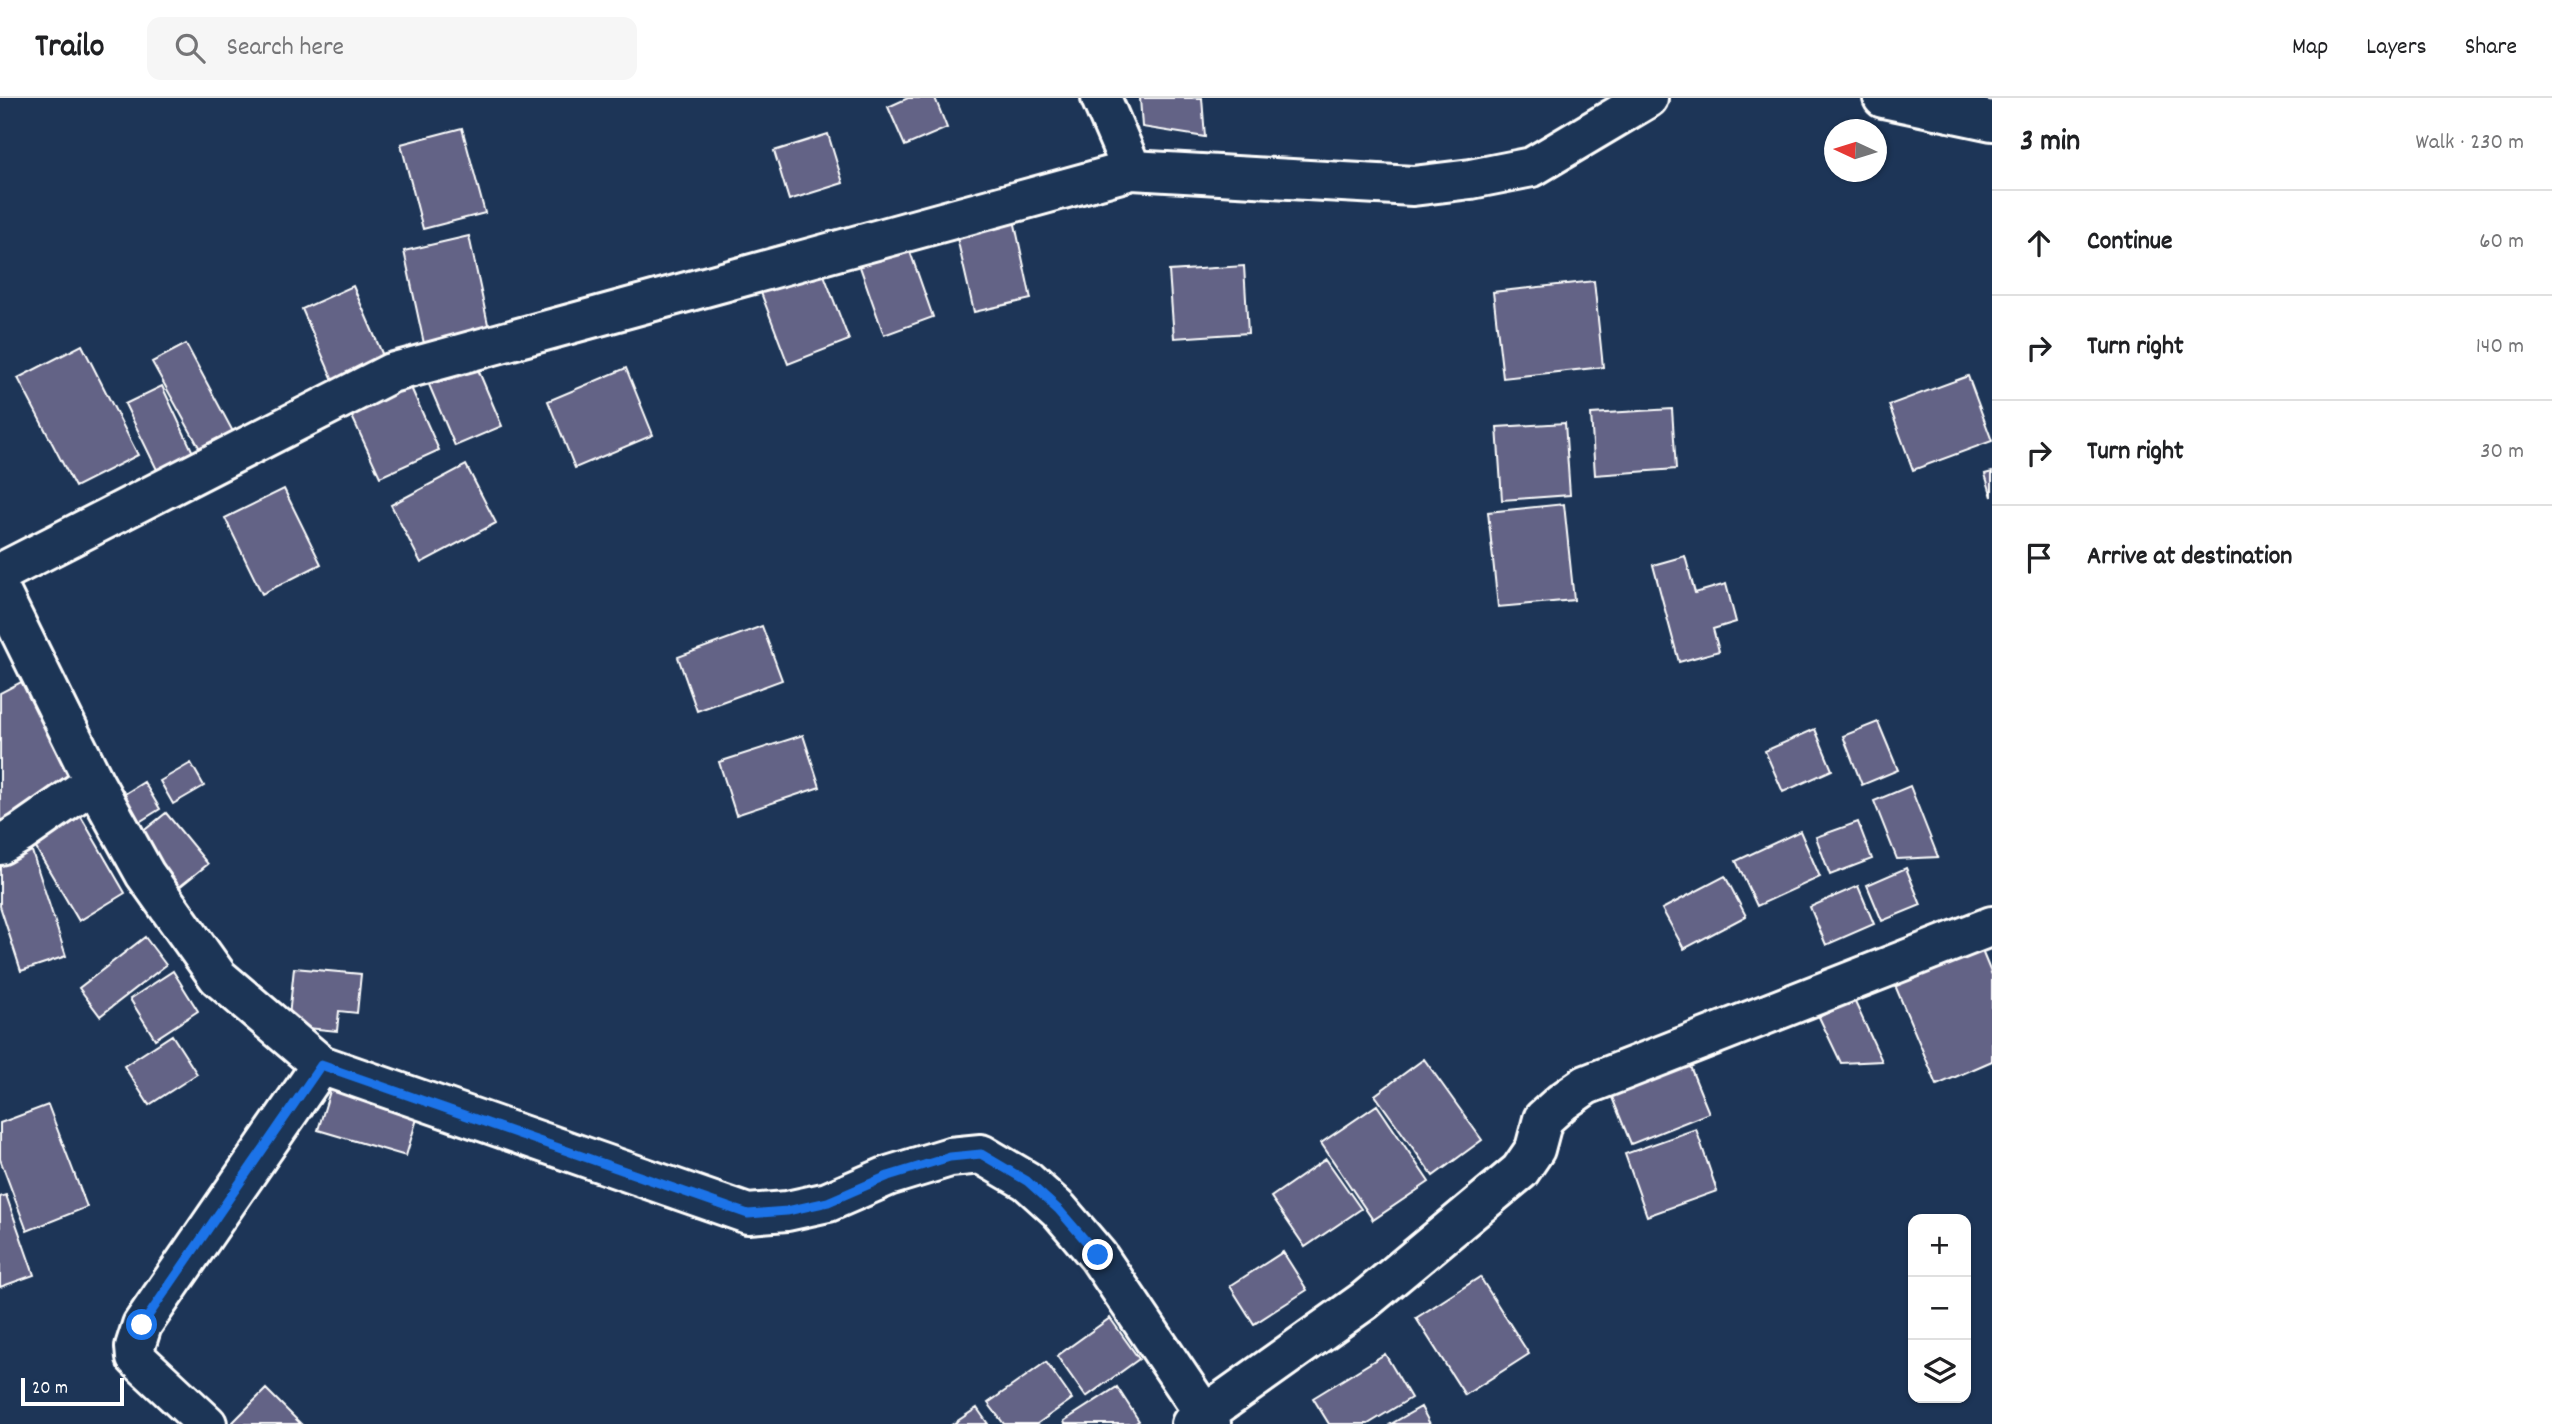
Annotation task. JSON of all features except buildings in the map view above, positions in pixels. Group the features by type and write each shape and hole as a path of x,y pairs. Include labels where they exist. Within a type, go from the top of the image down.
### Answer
{"street":[{"path":"1101,98 1132,170"},
{"path":"0,573 391,373 1132,170 1413,186 1471,179 1532,167 1648,98"},
{"path":"1884,98 1992,121"},
{"path":"0,591 94,782 145,874 218,977 321,1065 748,1214 787,1211 828,1202 888,1176 950,1157 981,1154 1027,1181 1059,1210 1098,1255 1202,1421 1364,1301 1520,1171 1535,1149 1543,1119 1586,1086 1992,926"},
{"path":"0,845 94,782"},
{"path":"206,1424 136,1358 135,1347 142,1325 321,1065"}],"route":[{"path":"142,1325 321,1065 748,1214 787,1211 828,1202 888,1176 950,1157 981,1154 1027,1181 1059,1210 1098,1255"}]}
